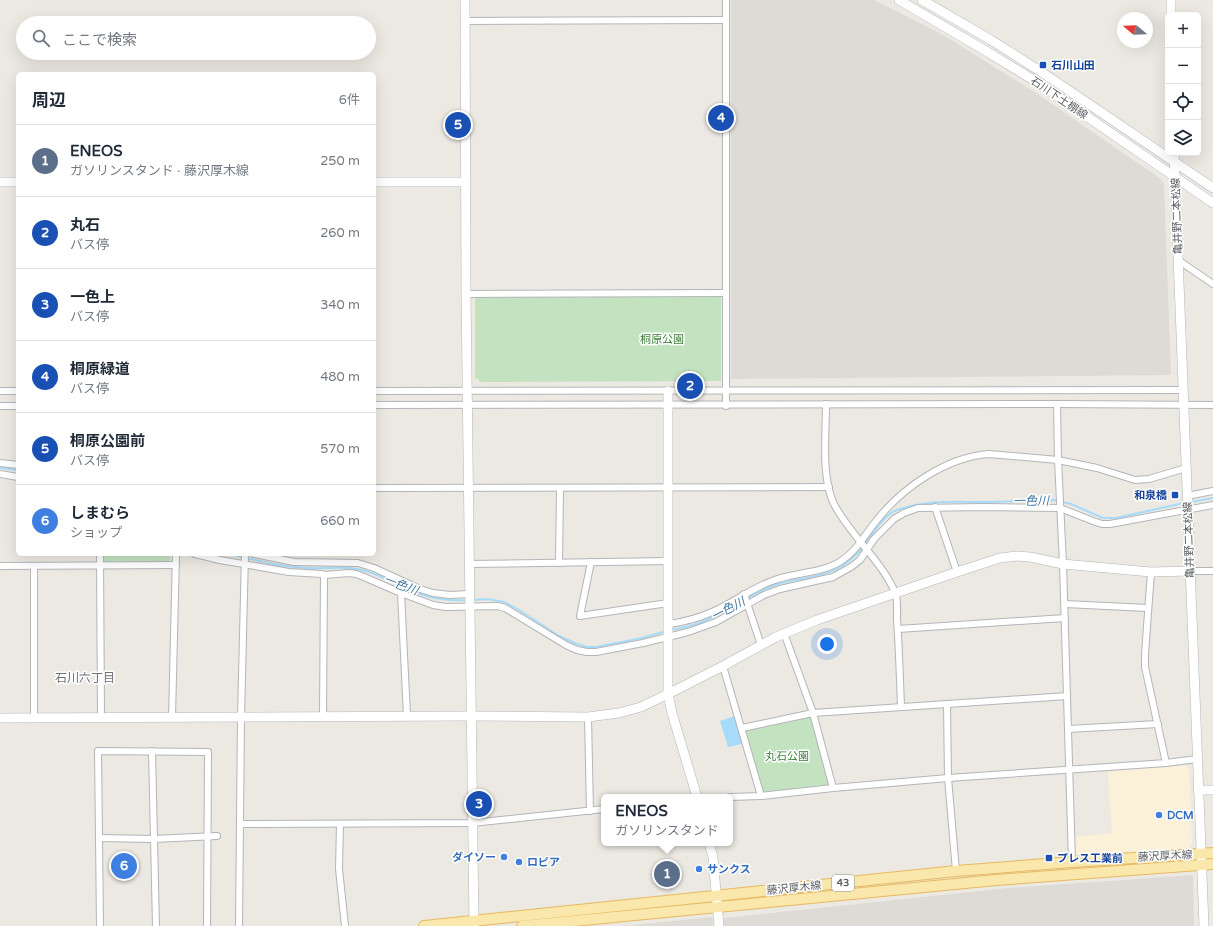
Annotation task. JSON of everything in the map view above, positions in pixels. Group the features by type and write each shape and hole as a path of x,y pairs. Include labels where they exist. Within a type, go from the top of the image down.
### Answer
{"main road":[{"name":"藤沢厚木線","path":"522,926 956,871 1213,853"},
{"name":"藤沢厚木線","path":"424,926 717,901 1213,864"}],"street":[{"path":"464,0 473,923"},
{"path":"726,0 726,406"},
{"name":"石川下土棚線","path":"899,0 1035,81 1213,203"},
{"name":"石川下土棚線","path":"922,0 991,40 1040,71 1213,188"},
{"path":"1171,0 1171,12"},
{"path":"465,21 726,20"},
{"name":"亀井野二本松線","path":"1174,156 1204,926"},
{"path":"0,182 16,182"},
{"path":"376,182 466,182"},
{"path":"1178,260 1213,284"},
{"path":"466,294 726,292"},
{"path":"376,391 1183,390"},
{"path":"0,391 16,391"},
{"path":"668,391 668,694 672,713 696,794"},
{"path":"376,406 726,406 826,404 1213,405"},
{"path":"826,404 826,456 829,487 834,504 896,593 901,707"},
{"path":"1057,404 1059,499 1065,604 1072,862"},
{"path":"0,406 16,406"},
{"path":"264,556 294,562 358,563 374,568 433,593 450,595 505,608 562,643 577,650 596,652 643,643 686,621 714,612 744,594 773,580 835,564 848,556 861,542 876,520 900,496 926,477 956,461 978,455 990,454 1058,460 1096,468 1135,480 1149,479 1186,468"},
{"path":"0,463 16,465"},
{"path":"0,474 16,477"},
{"path":"376,488 829,487"},
{"path":"559,563 560,488"},
{"path":"668,631 688,632 716,622 764,595 780,589 838,575 860,560 874,539 894,519 904,513 918,508 1060,507 1093,521 1102,524 1110,524 1187,502 1213,491"},
{"path":"1187,502 1213,505"},
{"path":"935,507 957,572"},
{"path":"100,556 101,717"},
{"path":"172,717 176,556"},
{"path":"206,556 289,572 324,575 356,574 401,594 433,605 446,607 469,600"},
{"path":"239,926 241,717 245,556"},
{"path":"0,718 407,716 588,717 619,713 641,707 723,666 784,633 817,620 1000,558 1017,556 1030,557 1063,564 1151,572 1213,571"},
{"path":"469,564 668,561"},
{"path":"591,562 580,616 668,603"},
{"path":"0,566 176,565"},
{"path":"34,566 34,718"},
{"path":"1151,572 1145,667 1166,763"},
{"path":"323,717 324,575"},
{"path":"401,594 407,716"},
{"path":"744,594 760,645"},
{"path":"1065,604 1148,608"},
{"path":"898,629 1065,618"},
{"path":"784,633 813,713 833,788"},
{"path":"723,666 761,796"},
{"path":"742,728 813,713 1067,696"},
{"path":"947,704 948,778 956,871"},
{"path":"588,717 590,811"},
{"path":"1068,729 1158,724"},
{"path":"100,926 98,751 208,752 207,926"},
{"path":"152,751 156,926"},
{"path":"733,797 761,796 948,778 1166,763 1197,759"},
{"path":"1198,790 1213,790"},
{"path":"240,824 472,823 601,810"},
{"path":"340,824 339,869 345,926"},
{"path":"99,838 154,839 217,836"},
{"path":"710,846 713,857 719,926"}],"shaded area":[{"path":"731,0 874,0 945,36 1036,93 1161,179 1164,184 1171,375 731,379"},
{"name":"DCM","path":"1186,765 1189,769 1192,843 1189,848 1078,855 1075,853 1076,837 1112,833 1108,772"},
{"path":"1193,875 1194,926 724,926 724,918 1008,888"},
{"path":"712,917 713,926 625,926"}],"green space":[{"name":"桐原公園","path":"477,297 721,297 721,381 481,382 475,377 475,299"},
{"path":"104,556 170,556 170,561 104,562"},
{"name":"丸石公園","path":"813,713 833,788 761,796 742,728"}],"water":[{"path":"738,715 746,743 728,747 720,721"}],"waterway":[{"name":"一色川","path":"0,468 16,470"},
{"name":"一色川","path":"1191,502 1213,498"},
{"name":"一色川","path":"670,630 703,622 753,595 778,584 830,572 838,568 849,561 861,550 886,517 897,510 907,507 939,502 1054,500 1071,504 1103,518 1116,518 1184,503"},
{"name":"一色川","path":"238,556 288,566 351,568 362,570 423,595 439,599 468,600"},
{"name":"一色川","path":"472,600 488,599 504,602 559,636 587,647 596,647 642,638 666,631"}],"place":[{"name":"石川山田","path":"1043,65"},
{"name":"桐原緑道","path":"721,118"},
{"name":"桐原公園前","path":"458,125"},
{"name":"丸石","path":"690,386"},
{"name":"和泉橋","path":"1175,495"},
{"name":"一色上","path":"479,804"},
{"name":"DCM","path":"1159,815"},
{"name":"ダイソー","path":"504,857"},
{"name":"プレス工業前","path":"1049,858"},
{"name":"ロピア","path":"519,862"},
{"name":"しまむら","path":"124,866"},
{"name":"サンクス","path":"699,869"},
{"name":"ENEOS","path":"667,874"}],"district":[{"name":"石川六丁目","path":"85,678"}]}
